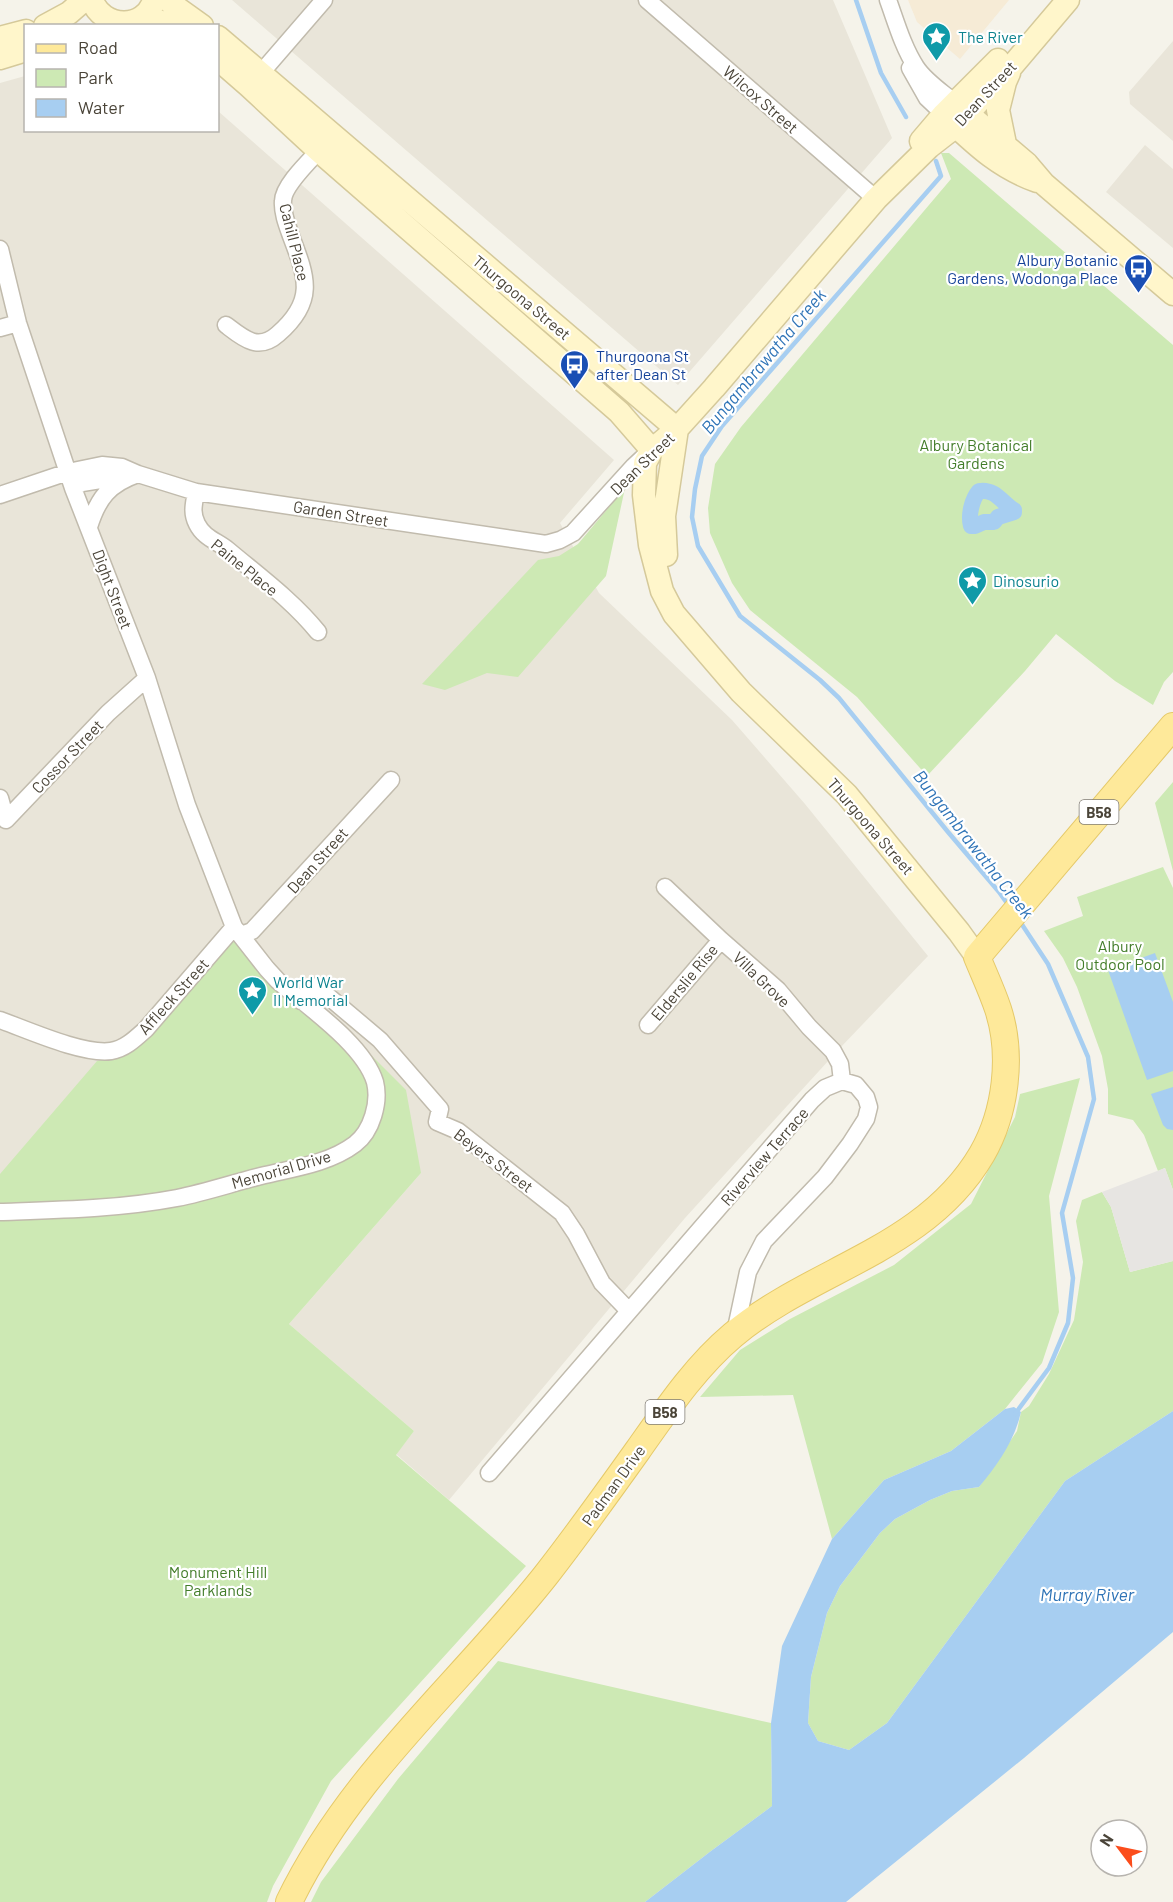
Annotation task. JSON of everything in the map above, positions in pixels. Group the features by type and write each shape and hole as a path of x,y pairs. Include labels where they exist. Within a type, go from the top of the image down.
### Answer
{"main road":[{"path":"49,24 69,13 84,0"},
{"path":"92,0 97,11 108,24 131,23 139,19 148,12 154,0"},
{"path":"168,0 199,24"},
{"name":"Dean Street","path":"652,450 677,429 876,199 929,147 1049,0"},
{"name":"Dean Street","path":"956,114 1012,66 1068,0"},
{"path":"139,19 156,20 166,24"},
{"path":"0,38 24,32"},
{"name":"Thurgoona Street","path":"219,38 255,80 326,143 544,347 619,412 652,450 645,463 644,495 650,545 662,591 674,614 757,709 847,795 977,957"},
{"path":"0,58 24,51"},
{"name":"Thurgoona Street","path":"219,60 255,80"},
{"path":"1005,144 998,111 1005,82 1012,66"},
{"path":"956,114 1005,144 1044,184 1173,294"},
{"path":"956,114 969,140 992,159 1017,174 1044,184"},
{"name":"Thurgoona Street","path":"326,143 560,329 677,429 664,516 664,547 669,573 678,599 688,623 706,652"},
{"path":"544,347 560,329"},
{"name":"B58","path":"977,957 1173,726"},
{"name":"Padman Drive","path":"289,1902 317,1852 385,1757 532,1593 591,1516 680,1392 717,1350 735,1333 763,1313 866,1256 923,1221 946,1201 968,1175 983,1152 996,1124 1003,1093 1005,1067 1004,1038 999,1011 977,957"}],"street":[{"path":"255,80 324,0"},
{"name":"Wilcox Street","path":"647,0 876,199"},
{"path":"888,0 907,50 907,60 919,87 927,98 956,114"},
{"name":"Cahill Place","path":"226,325 244,340 265,342 280,332 297,313 306,289 282,200 288,187 326,143"},
{"name":"Dight Street","path":"0,249 18,323 70,480 147,678 187,805 238,931"},
{"path":"0,328 18,323"},
{"name":"Dean Street","path":"546,544 573,533 634,466 652,450"},
{"name":"Garden Street","path":"0,495 70,480 102,465 122,467 196,492 546,544"},
{"path":"89,526 105,493 123,479 138,474"},
{"name":"Paine Place","path":"196,492 192,510 204,534 224,547 271,586 318,632"},
{"name":"Cossor Street","path":"0,798 6,820 108,712 147,678"},
{"name":"Dean Street","path":"238,931 252,931 391,780"},
{"name":"Villa Grove","path":"665,887 778,990 833,1051 840,1064 842,1081"},
{"name":"Memorial Drive","path":"0,1212 100,1208 179,1197 314,1163 348,1149 358,1142 373,1117 377,1098 375,1082 368,1065 357,1050 267,969 238,931"},
{"name":"Affleck Street","path":"0,1020 97,1052 113,1051 129,1044 146,1029 238,931"},
{"name":"Elderslie Rise","path":"648,1025 721,940"},
{"name":"Beyers Street","path":"301,1001 316,986 380,1040 440,1109 436,1122 458,1131 562,1213 602,1283 629,1311"},
{"path":"735,1333 748,1272 764,1241 825,1177 866,1119 869,1107 866,1097 856,1085 842,1081"},
{"name":"Riverview Terrace","path":"489,1473 812,1100 825,1088 842,1081"}],"shaded area":[{"path":"232,0 833,0 892,138 678,385"},
{"path":"908,0 1009,0 960,59 917,22"},
{"path":"1173,41 1173,141 1130,104 1129,92"},
{"path":"24,76 24,132 219,132 219,112 614,460 560,523 599,593 732,720 805,804 928,956 840,1048 685,1218 449,1500 396,1454 414,1431 289,1324 421,1173 0,1183 0,83"},
{"path":"1145,145 1173,169 1173,248 1106,192"},
{"path":"1165,1168 1173,1190 1173,1261 1130,1272 1111,1207 1102,1192"}],"green space":[{"name":"Albury Botanical Gardens","path":"941,153 949,153 1173,345 1173,672 1164,682 1153,705 1115,681 1056,634 1025,671 927,776 857,697 750,610 732,583 710,533 708,508 715,464 741,427 951,179"},
{"path":"625,488 606,576 518,677 487,673 445,690 422,684 538,560 559,556 578,544"},
{"path":"1173,782 1173,871 1155,803"},
{"name":"Albury Outdoor Pool","path":"1163,867 1173,888 1173,1190 1165,1168 1158,1171 1144,1135 1133,1120 1108,1114 1108,1089 1102,1056 1077,987 1063,958 1044,931 1083,916 1077,897"},
{"name":"Monument Hill Parklands","path":"236,930 271,982 365,1049 406,1090 421,1173 289,1324 414,1431 396,1455 526,1566 331,1781 273,1886 267,1902 0,1902 0,1174 97,1061 116,1055"},
{"path":"1080,1078 1049,1196 1059,1312 1042,1363 1005,1409 951,1451 884,1480 832,1539 793,1395 700,1397 740,1350 790,1319 894,1265 971,1204 1015,1117 1020,1094"},
{"path":"1102,1192 1111,1207 1130,1272 1173,1261 1173,1411 1065,1481 887,1723 849,1750 818,1741 808,1723 811,1677 827,1613 840,1586 880,1533 895,1519 952,1491 979,1487 1017,1431 1021,1412 1029,1406 1049,1374 1074,1320 1083,1262 1076,1221 1082,1200"},
{"path":"498,1661 771,1723 772,1806 645,1902 311,1902 321,1882 398,1779"}],"water":[{"path":"1155,953 1173,1002 1173,1071 1147,1080 1108,970"},
{"path":"1173,1087 1173,1130 1163,1125 1151,1094"},
{"name":"Murray River","path":"1014,1407 1021,1412 1010,1443 979,1487 952,1491 895,1519 880,1533 840,1586 827,1613 811,1677 808,1723 818,1741 849,1750 887,1723 1065,1481 1173,1411 1173,1632 1024,1758 846,1902 645,1902 772,1806 771,1723 782,1646 832,1539 884,1480 951,1451 1005,1409"}],"waterway":[{"path":"856,0 881,73 906,117"},
{"name":"Bungambrawatha Creek","path":"936,161 941,176 722,426 702,456 692,517 698,546 740,616 839,698 1009,906"},
{"path":"971,526 971,507 979,491 994,494 1014,510 1014,512 998,517 994,522 984,522 975,526"},
{"name":"Bungambrawatha Creek","path":"1015,1414 1049,1368 1068,1323 1073,1278 1062,1213 1094,1099 1088,1057 1048,964 1019,920"}],"place":[{"name":"The River","path":"937,62"},
{"name":"Albury Botanic Gardens, Wodonga Place","path":"1139,294"},
{"name":"Thurgoona St after Dean St","path":"575,390"},
{"name":"Dinosurio","path":"972,606"},
{"name":"World War II Memorial","path":"252,1016"}]}
